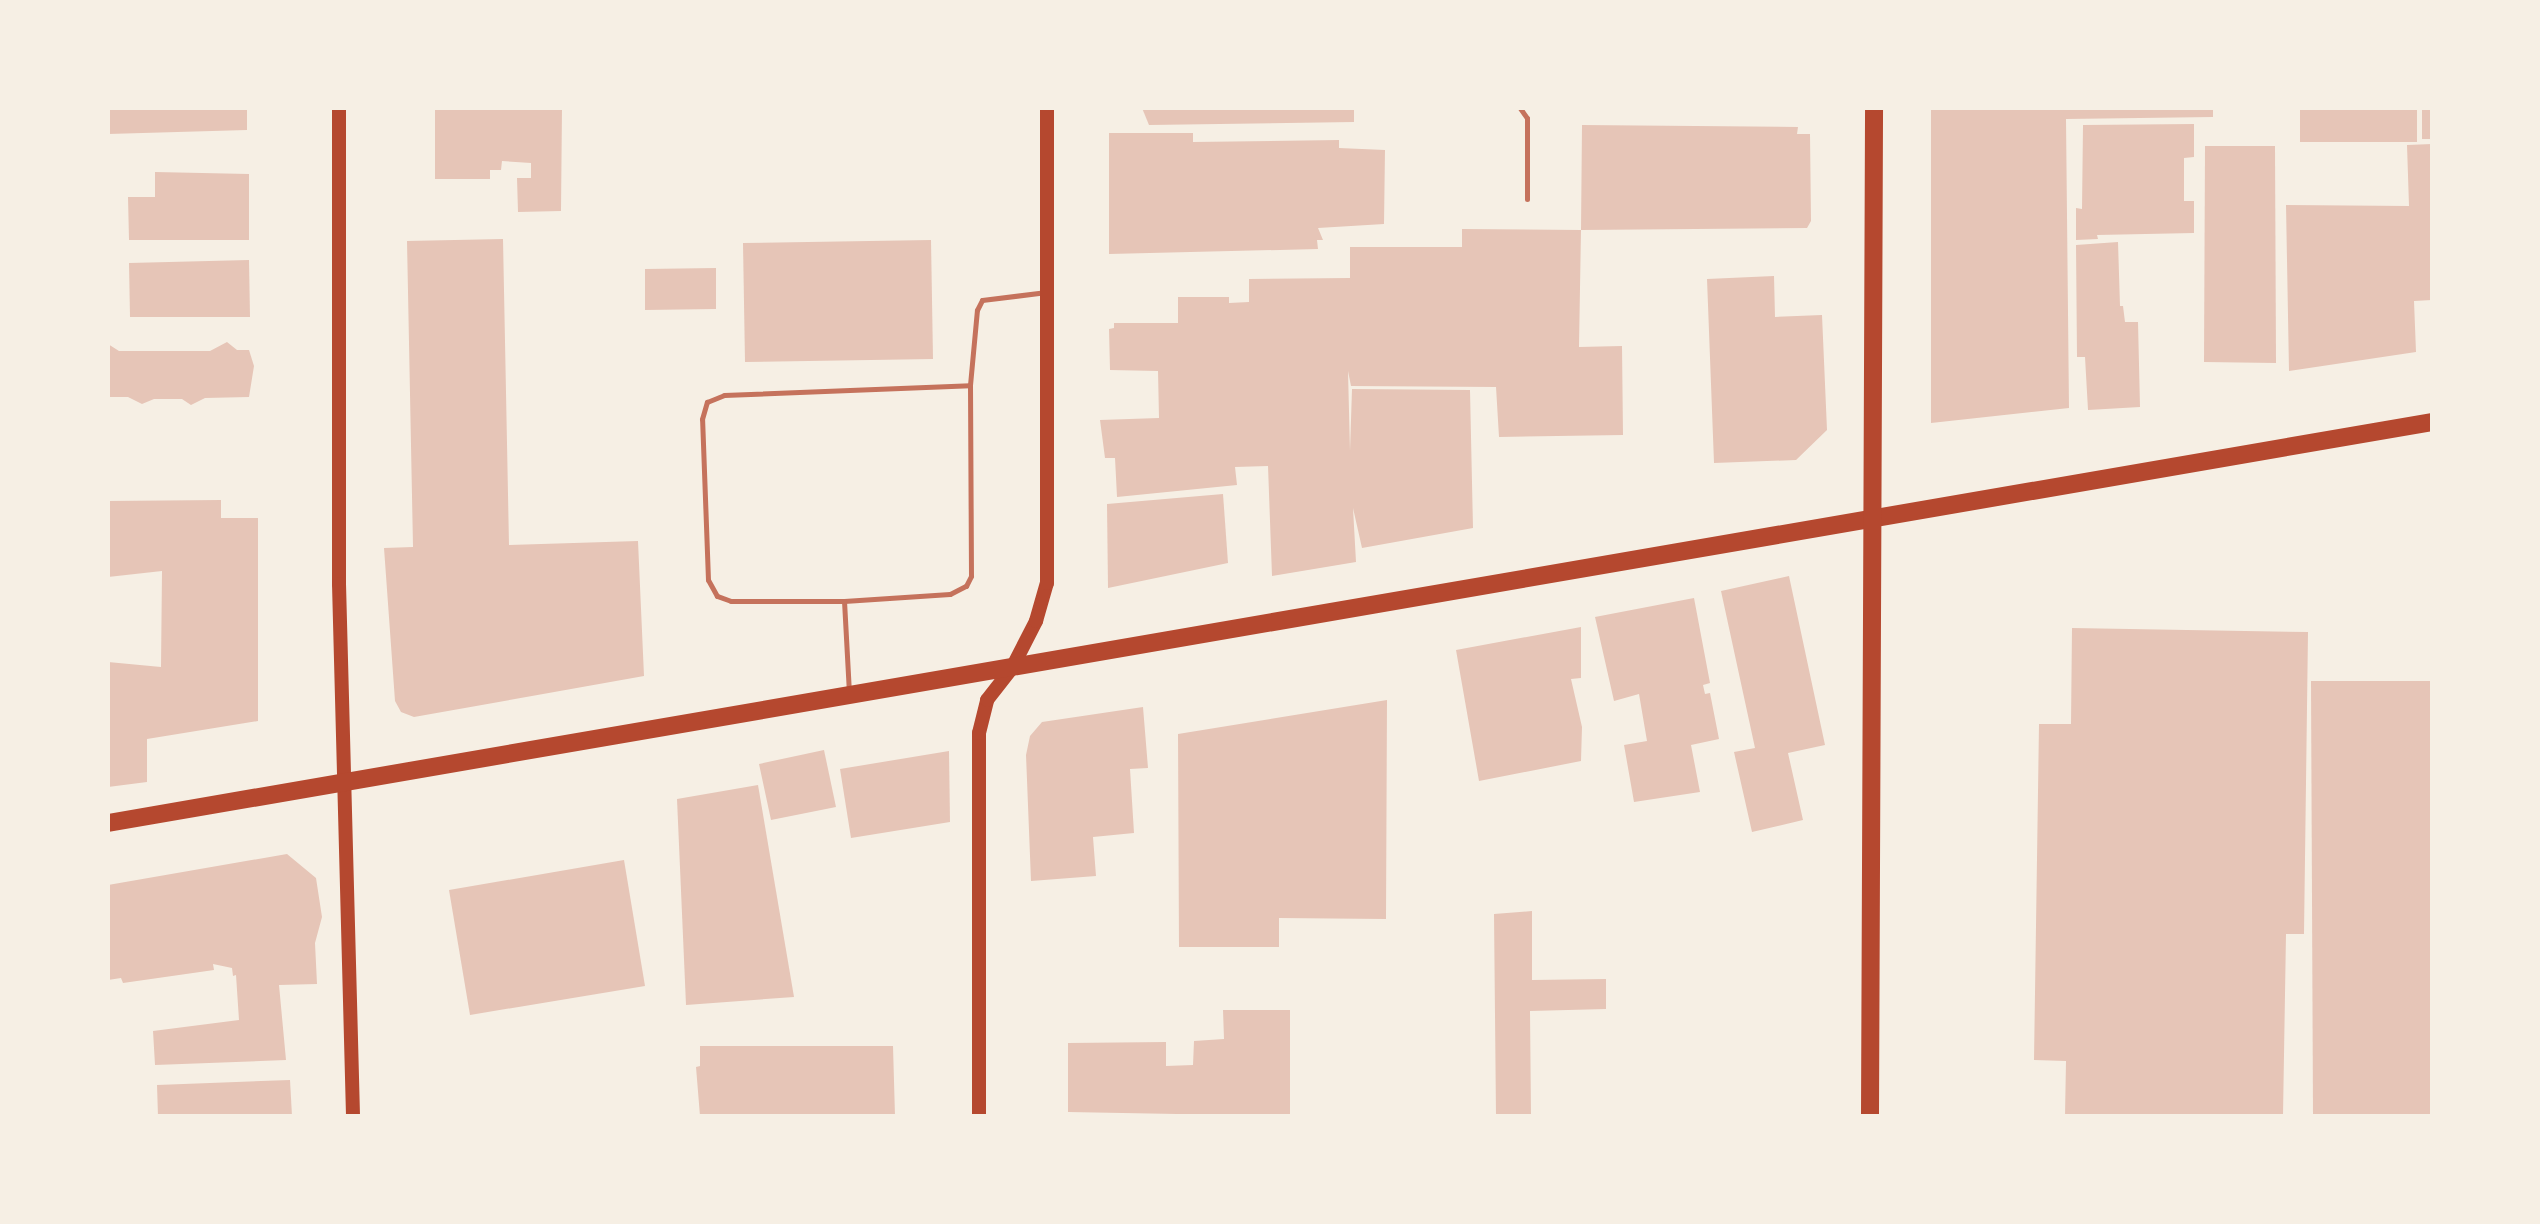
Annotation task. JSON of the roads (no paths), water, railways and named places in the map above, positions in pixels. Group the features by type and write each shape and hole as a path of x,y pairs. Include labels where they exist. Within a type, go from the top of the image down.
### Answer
{"main road":[{"path":"339,108 339,584 353,1115"},
{"path":"979,1115 979,733 987,700 1012,668 1036,621 1047,583 1047,108"},
{"path":"1870,1115 1875,518 1874,108"},
{"path":"108,823 2431,422"}],"lane":[{"path":"1520,108 1527,118 1527,199"},
{"path":"970,385 724,395 707,402 702,419 708,580 716,596 731,601 844,601 950,594 965,586 971,576 970,385 977,310 982,300 1047,292"},
{"path":"844,601 849,696"}]}
